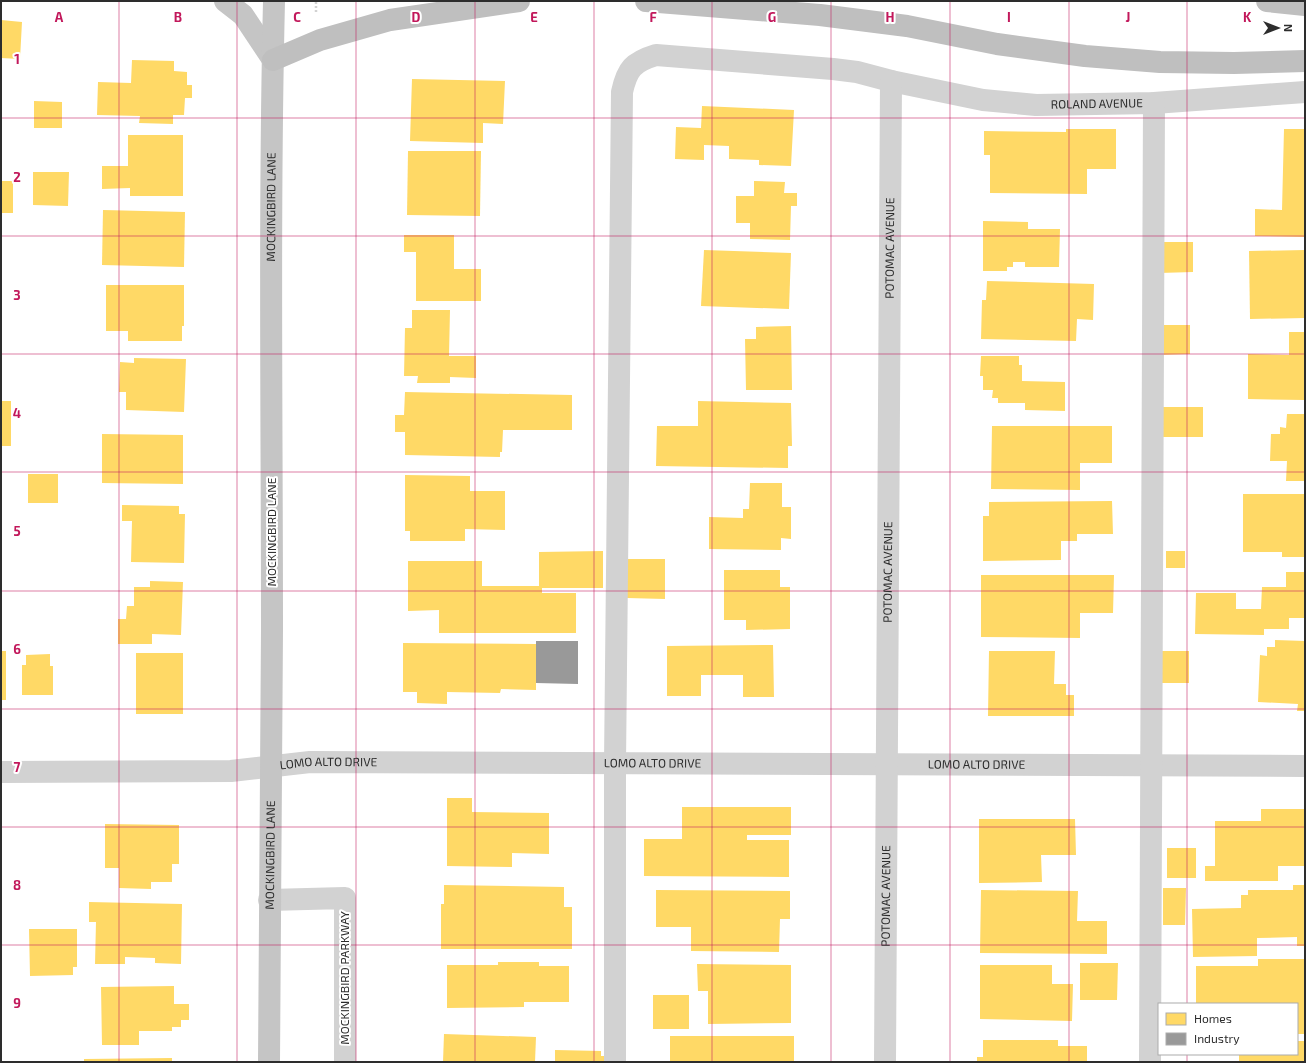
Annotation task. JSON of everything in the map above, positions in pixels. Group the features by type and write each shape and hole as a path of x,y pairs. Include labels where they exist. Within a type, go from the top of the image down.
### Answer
{"highway":[{"path":"273,60 320,40 390,20 519,1"},
{"path":"646,1 820,15 907,26 997,44 1085,56 1160,62 1234,63 1305,61"},
{"path":"1267,1 1305,4"}],"main road":[{"path":"225,1 243,15 273,60"},
{"name":"MOCKINGBIRD LANE","path":"269,1062 270,766 272,722 274,1"}],"street":[{"name":"ROLAND AVENUE","path":"615,1062 615,764 622,92 625,79 632,67 643,59 656,55 834,68 983,100 1036,105 1154,103 1305,92"},
{"name":"POTOMAC AVENUE","path":"885,1062 891,81"},
{"path":"1150,1062 1154,103"},
{"name":"LOMO ALTO DRIVE","path":"1,772 231,771 310,762 1305,766"},
{"name":"MOCKINGBIRD PARKWAY","path":"269,900 345,898 344,1062"}],"building: Homes":[{"path":"1,20 22,22 20,59 1,58"},
{"path":"132,60 174,61 174,71 187,72 187,85 192,85 192,98 185,98 184,115 173,115 173,124 139,123 140,116 97,115 98,82 131,83"},
{"path":"412,79 505,81 503,124 483,123 483,143 410,141"},
{"path":"34,101 62,102 62,128 34,128"},
{"path":"702,106 794,110 791,166 759,165 759,160 729,159 729,146 704,145 704,160 675,159 676,127 701,128"},
{"path":"1066,129 1116,129 1116,169 1087,169 1087,194 990,193 990,155 984,155 984,131 1066,132"},
{"path":"1284,129 1305,129 1305,237 1255,236 1255,209 1282,210"},
{"path":"128,135 183,135 183,196 130,196 130,188 102,189 102,166 128,166"},
{"path":"408,151 481,151 480,216 407,215"},
{"path":"33,172 69,172 68,206 33,205"},
{"path":"1,181 13,181 13,213 1,213"},
{"path":"754,181 785,182 784,193 797,193 797,206 791,206 790,240 750,239 750,223 736,223 736,196 754,196"},
{"path":"103,210 185,212 184,267 102,265"},
{"path":"983,221 1028,222 1028,229 1060,229 1059,267 1025,267 1025,262 1013,262 1013,267 1007,267 1007,271 983,271"},
{"path":"404,235 454,235 454,269 481,269 481,301 416,301 416,252 404,252"},
{"path":"1159,242 1193,242 1193,272 1159,273"},
{"path":"704,250 791,253 789,309 701,306"},
{"path":"1305,250 1305,318 1250,319 1249,251"},
{"path":"987,281 1094,284 1093,320 1077,319 1076,341 981,339 982,300 986,300"},
{"path":"106,285 184,285 184,326 182,326 182,341 128,341 128,331 106,331"},
{"path":"412,310 450,310 449,356 476,356 476,378 450,377 450,383 417,383 418,376 404,376 405,328 412,328"},
{"path":"1159,325 1190,325 1190,354 1159,355"},
{"path":"791,326 792,390 746,390 745,339 756,339 756,327"},
{"path":"1289,332 1305,332 1305,400 1248,399 1248,354 1289,355"},
{"path":"981,356 1019,356 1019,365 1022,365 1022,381 1065,382 1065,411 1025,410 1025,403 998,403 998,398 992,398 993,390 983,390 983,376 980,376"},
{"path":"134,358 186,359 184,412 126,410 126,392 119,392 120,362 134,363"},
{"path":"405,392 572,395 572,430 503,430 502,452 500,452 500,457 405,455 405,432 395,432 395,415 404,415"},
{"path":"1,401 11,401 11,446 1,446"},
{"path":"698,401 791,403 792,446 788,446 788,468 656,466 657,426 698,426"},
{"path":"1159,407 1203,407 1203,437 1159,437"},
{"path":"1287,414 1305,414 1305,481 1286,481 1287,461 1270,461 1271,434 1280,434 1280,427 1286,428"},
{"path":"992,426 1112,426 1112,463 1080,463 1080,490 991,489"},
{"path":"102,434 183,435 183,484 102,483"},
{"path":"28,474 58,474 58,503 28,503"},
{"path":"405,475 470,476 470,491 505,491 505,530 465,529 465,541 410,541 410,531 405,531"},
{"path":"750,483 782,483 782,507 791,507 791,539 781,538 781,550 709,549 709,517 743,518 743,509 749,509"},
{"path":"1243,494 1305,494 1305,557 1282,557 1282,552 1243,552"},
{"path":"1112,501 1113,534 1077,534 1077,541 1061,541 1061,560 983,561 983,516 989,516 989,502"},
{"path":"122,505 179,506 179,514 185,514 184,563 131,562 132,521 122,521"},
{"path":"603,551 603,588 542,588 542,593 576,593 576,633 439,633 439,610 408,611 408,561 482,561 482,586 539,586 539,552"},
{"path":"1166,551 1185,551 1185,568 1166,568"},
{"path":"627,559 665,559 665,599 627,598"},
{"path":"724,570 780,570 780,587 790,587 790,629 746,630 746,620 724,620"},
{"path":"1286,572 1305,572 1305,618 1289,618 1289,629 1264,629 1264,635 1195,634 1196,593 1236,593 1236,609 1261,609 1262,587 1286,587"},
{"path":"981,575 1114,575 1113,613 1080,613 1080,638 981,637"},
{"path":"150,581 183,582 181,635 152,634 152,644 118,644 118,619 126,619 127,606 134,606 134,587 150,587"},
{"path":"1275,640 1305,641 1305,711 1297,711 1298,704 1258,702 1260,655 1267,656 1267,647 1275,647"},
{"path":"403,643 536,644 536,690 501,689 500,693 447,692 447,704 417,703 417,692 403,692"},
{"path":"773,645 774,697 743,697 743,675 701,675 701,696 667,696 667,646"},
{"path":"1,651 6,651 6,700 1,700"},
{"path":"989,651 1055,651 1054,684 1066,684 1066,695 1074,695 1074,716 988,716"},
{"path":"1159,651 1189,651 1189,683 1159,683"},
{"path":"136,653 183,653 183,714 136,714"},
{"path":"50,654 50,666 53,666 53,695 22,695 22,665 26,665 26,655"},
{"path":"447,798 472,798 472,812 549,813 549,854 512,853 512,867 447,866"},
{"path":"682,807 791,807 791,835 747,835 747,840 789,840 789,877 644,876 644,839 682,839"},
{"path":"1261,809 1305,809 1305,866 1278,866 1278,881 1205,881 1205,866 1215,866 1215,821 1261,821"},
{"path":"979,819 1075,819 1076,855 1041,855 1042,882 979,883"},
{"path":"105,824 179,825 179,864 172,864 172,882 151,882 151,889 119,888 119,868 105,868"},
{"path":"1167,848 1196,848 1196,878 1167,878"},
{"path":"444,885 564,887 564,907 572,907 572,949 441,949 441,904 444,904"},
{"path":"1293,885 1305,885 1305,946 1297,946 1297,937 1257,938 1257,956 1193,957 1192,909 1241,908 1241,895 1248,895 1248,890 1293,890"},
{"path":"1163,888 1186,888 1185,925 1163,925"},
{"path":"656,890 790,891 790,919 780,919 779,952 691,951 691,927 656,927"},
{"path":"981,890 1078,891 1077,921 1107,921 1107,954 980,953"},
{"path":"89,902 182,904 181,964 155,963 155,958 125,957 125,964 95,964 96,922 89,922"},
{"path":"29,929 77,929 77,967 73,967 73,975 30,976"},
{"path":"1258,959 1305,959 1305,1034 1298,1034 1298,1003 1196,1003 1196,966 1258,966"},
{"path":"498,962 539,962 539,966 569,966 569,1002 524,1002 524,1007 447,1008 447,965 498,965"},
{"path":"1080,963 1118,963 1117,1000 1080,1000"},
{"path":"697,964 791,965 791,1023 708,1024 708,991 698,991"},
{"path":"980,965 1052,965 1052,984 1073,984 1072,1021 980,1019"},
{"path":"174,986 174,1004 189,1004 189,1020 181,1020 181,1027 172,1027 172,1031 139,1031 139,1045 102,1045 101,987"},
{"path":"653,995 689,995 689,1029 653,1029"},
{"path":"444,1034 536,1037 535,1062 443,1062"},
{"path":"670,1036 794,1036 794,1062 670,1062"},
{"path":"983,1040 1058,1040 1058,1046 1087,1046 1087,1062 977,1062 977,1057 983,1057"},
{"path":"1298,1041 1305,1041 1305,1062 1239,1062 1239,1055 1298,1055"},
{"path":"555,1050 601,1051 601,1056 609,1056 609,1062 555,1062"},
{"path":"172,1058 172,1062 84,1062 84,1059"}],"building: Industry":[{"path":"536,641 578,641 578,684 536,683"}]}
